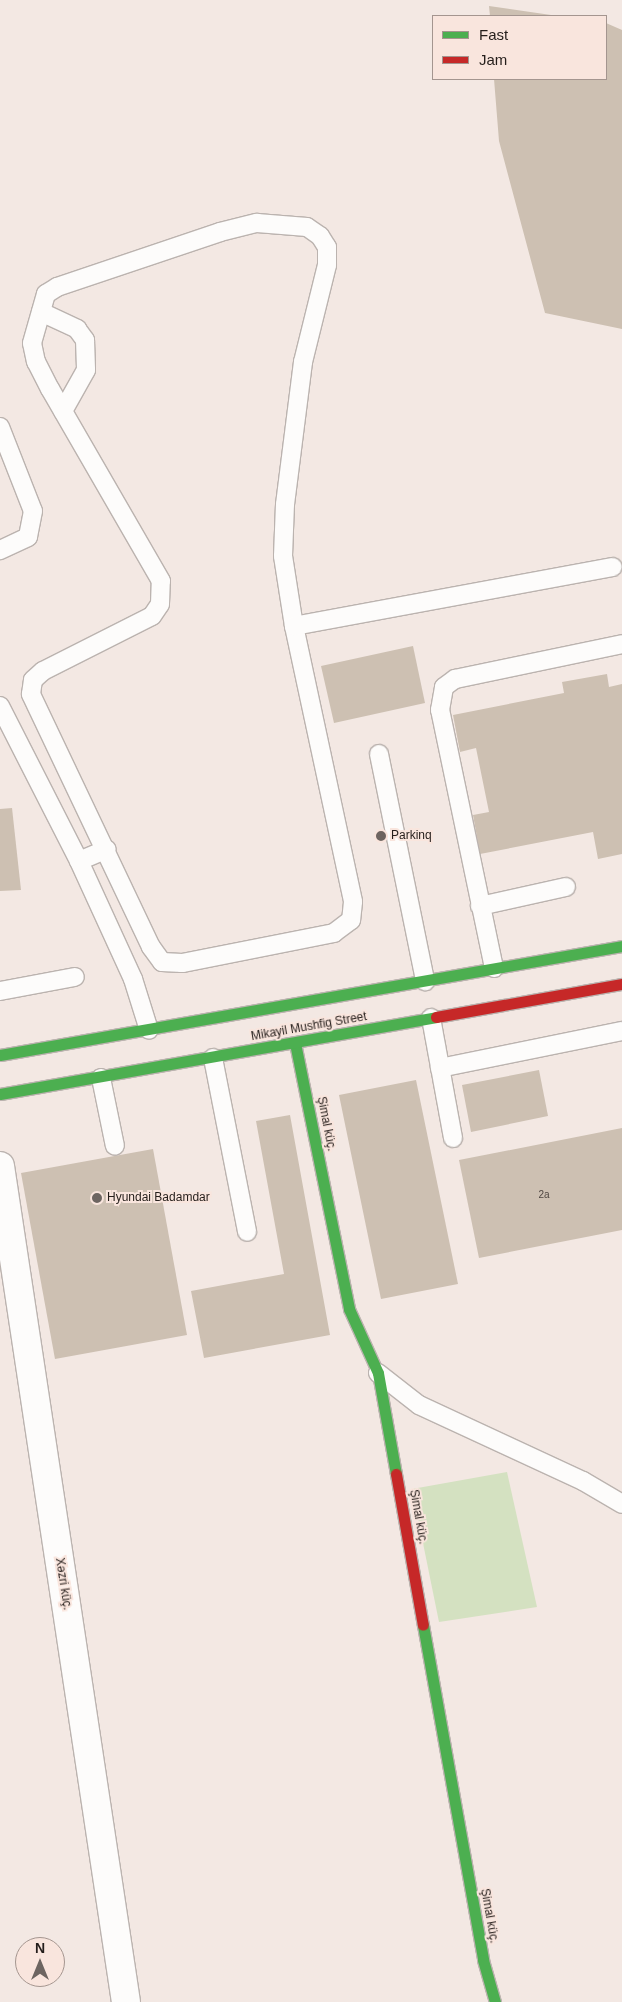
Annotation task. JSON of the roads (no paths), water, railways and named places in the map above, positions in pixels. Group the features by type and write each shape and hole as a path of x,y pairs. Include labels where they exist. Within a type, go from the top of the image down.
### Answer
{"main road":[{"name":"Mikayil Mushfig Street","path":"0,1055 622,946"},
{"name":"Mikayil Mushfig Street","path":"0,1094 101,1078 622,984"},
{"name":"Şimal küç.","path":"296,1043 349,1308 378,1373 483,1960 494,2002"}],"street":[{"name":"Xəzri küç.","path":"0,1166 126,2002"}],"lane":[{"path":"257,223 286,223 307,227 320,236 327,247 327,266 302,362 285,504 283,556 294,626 353,902 351,920 334,933 182,963 162,962 151,947 107,849 31,694 34,680 43,671 152,616 160,604 161,581 63,411 36,362 32,342 46,294 57,287 220,232 257,223"},
{"path":"41,312 77,330 84,340 86,370 63,411"},
{"path":"0,427 33,511 28,537 0,550"},
{"path":"294,626 613,567"},
{"path":"494,968 440,710 444,687 455,679 622,644"},
{"path":"0,706 79,861 133,979 149,1030"},
{"path":"379,754 425,981"},
{"path":"79,861 107,849"},
{"path":"480,906 566,887"},
{"path":"0,991 75,977"},
{"path":"431,1018 453,1138"},
{"path":"440,1068 622,1031"},
{"path":"213,1058 247,1232"},
{"path":"101,1078 115,1146"},
{"path":"378,1373 419,1405 583,1481 622,1504"}],"place":[{"name":"Parkinq","path":"381,836"},
{"name":"Hyundai Badamdar","path":"97,1198"}]}
